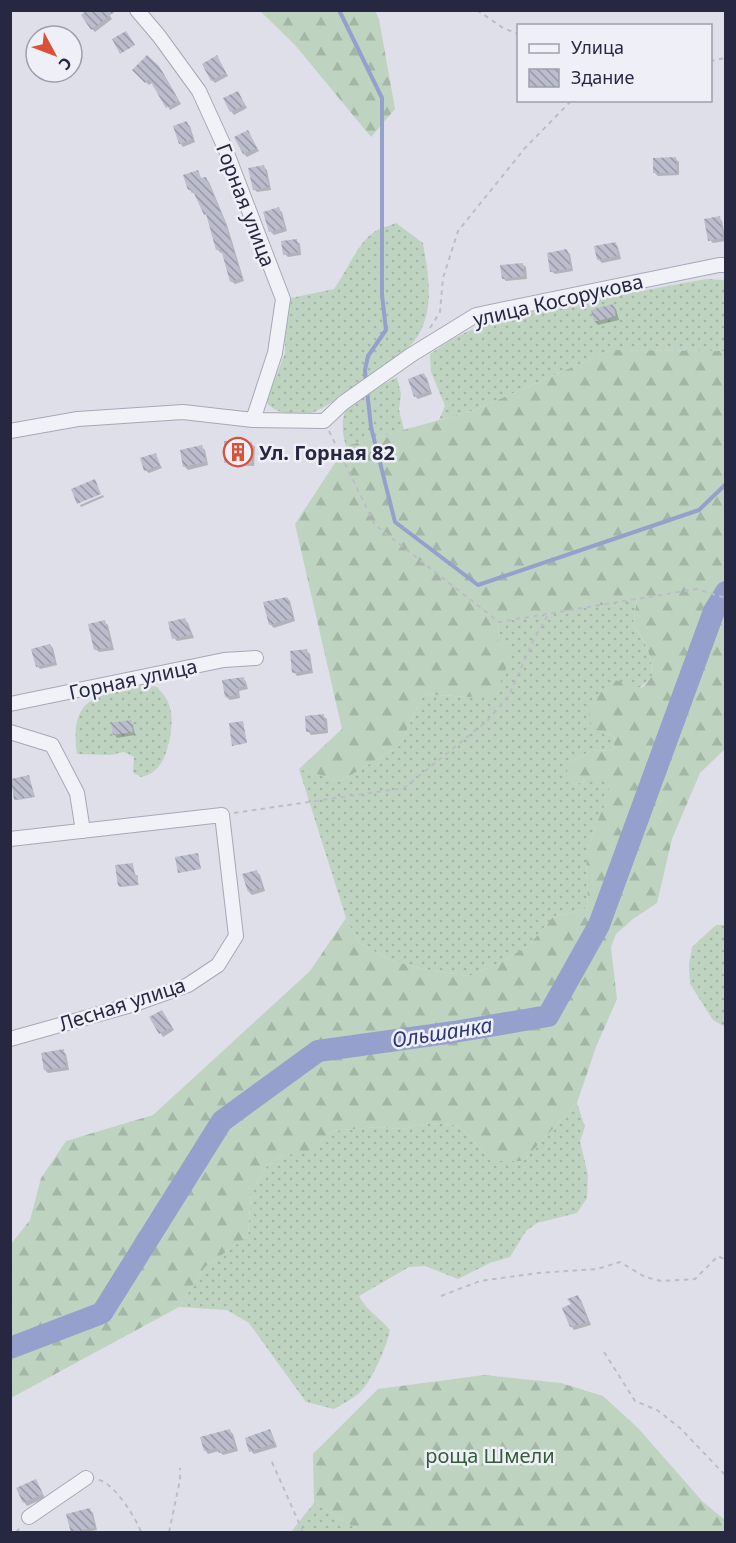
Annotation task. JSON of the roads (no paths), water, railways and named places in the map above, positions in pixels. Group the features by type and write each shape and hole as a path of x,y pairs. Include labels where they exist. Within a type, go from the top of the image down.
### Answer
{"street":[{"name":"Горная улица","path":"137,10 199,91 225,148 283,299 274,353 254,420"},
{"name":"улица Косорукова","path":"254,420 324,421 343,404 411,355 476,315 726,265"},
{"path":"10,431 78,419 183,412 254,420"},
{"name":"Горная улица","path":"10,704 224,660 256,658"},
{"path":"10,732 52,745 76,793 84,831 10,839"},
{"name":"Лесная улица","path":"10,1039 135,1004 188,985 219,965 237,936 222,814 84,831"},
{"path":"29,1517 86,1478"}],"waterway":[{"path":"339,10 382,98 382,295 386,330 368,356 365,370 366,384"},
{"path":"367,391 371,427 395,522 478,585 699,510 726,484"},
{"name":"Ольшанка","path":"10,1348 102,1313 222,1121 318,1051 548,1016 599,925 714,611 726,592"}],"place":[{"name":"Ул. Горная 82","path":"238,452"}],"park label":[{"name":"роща Шмели","path":"490,1455"}]}
